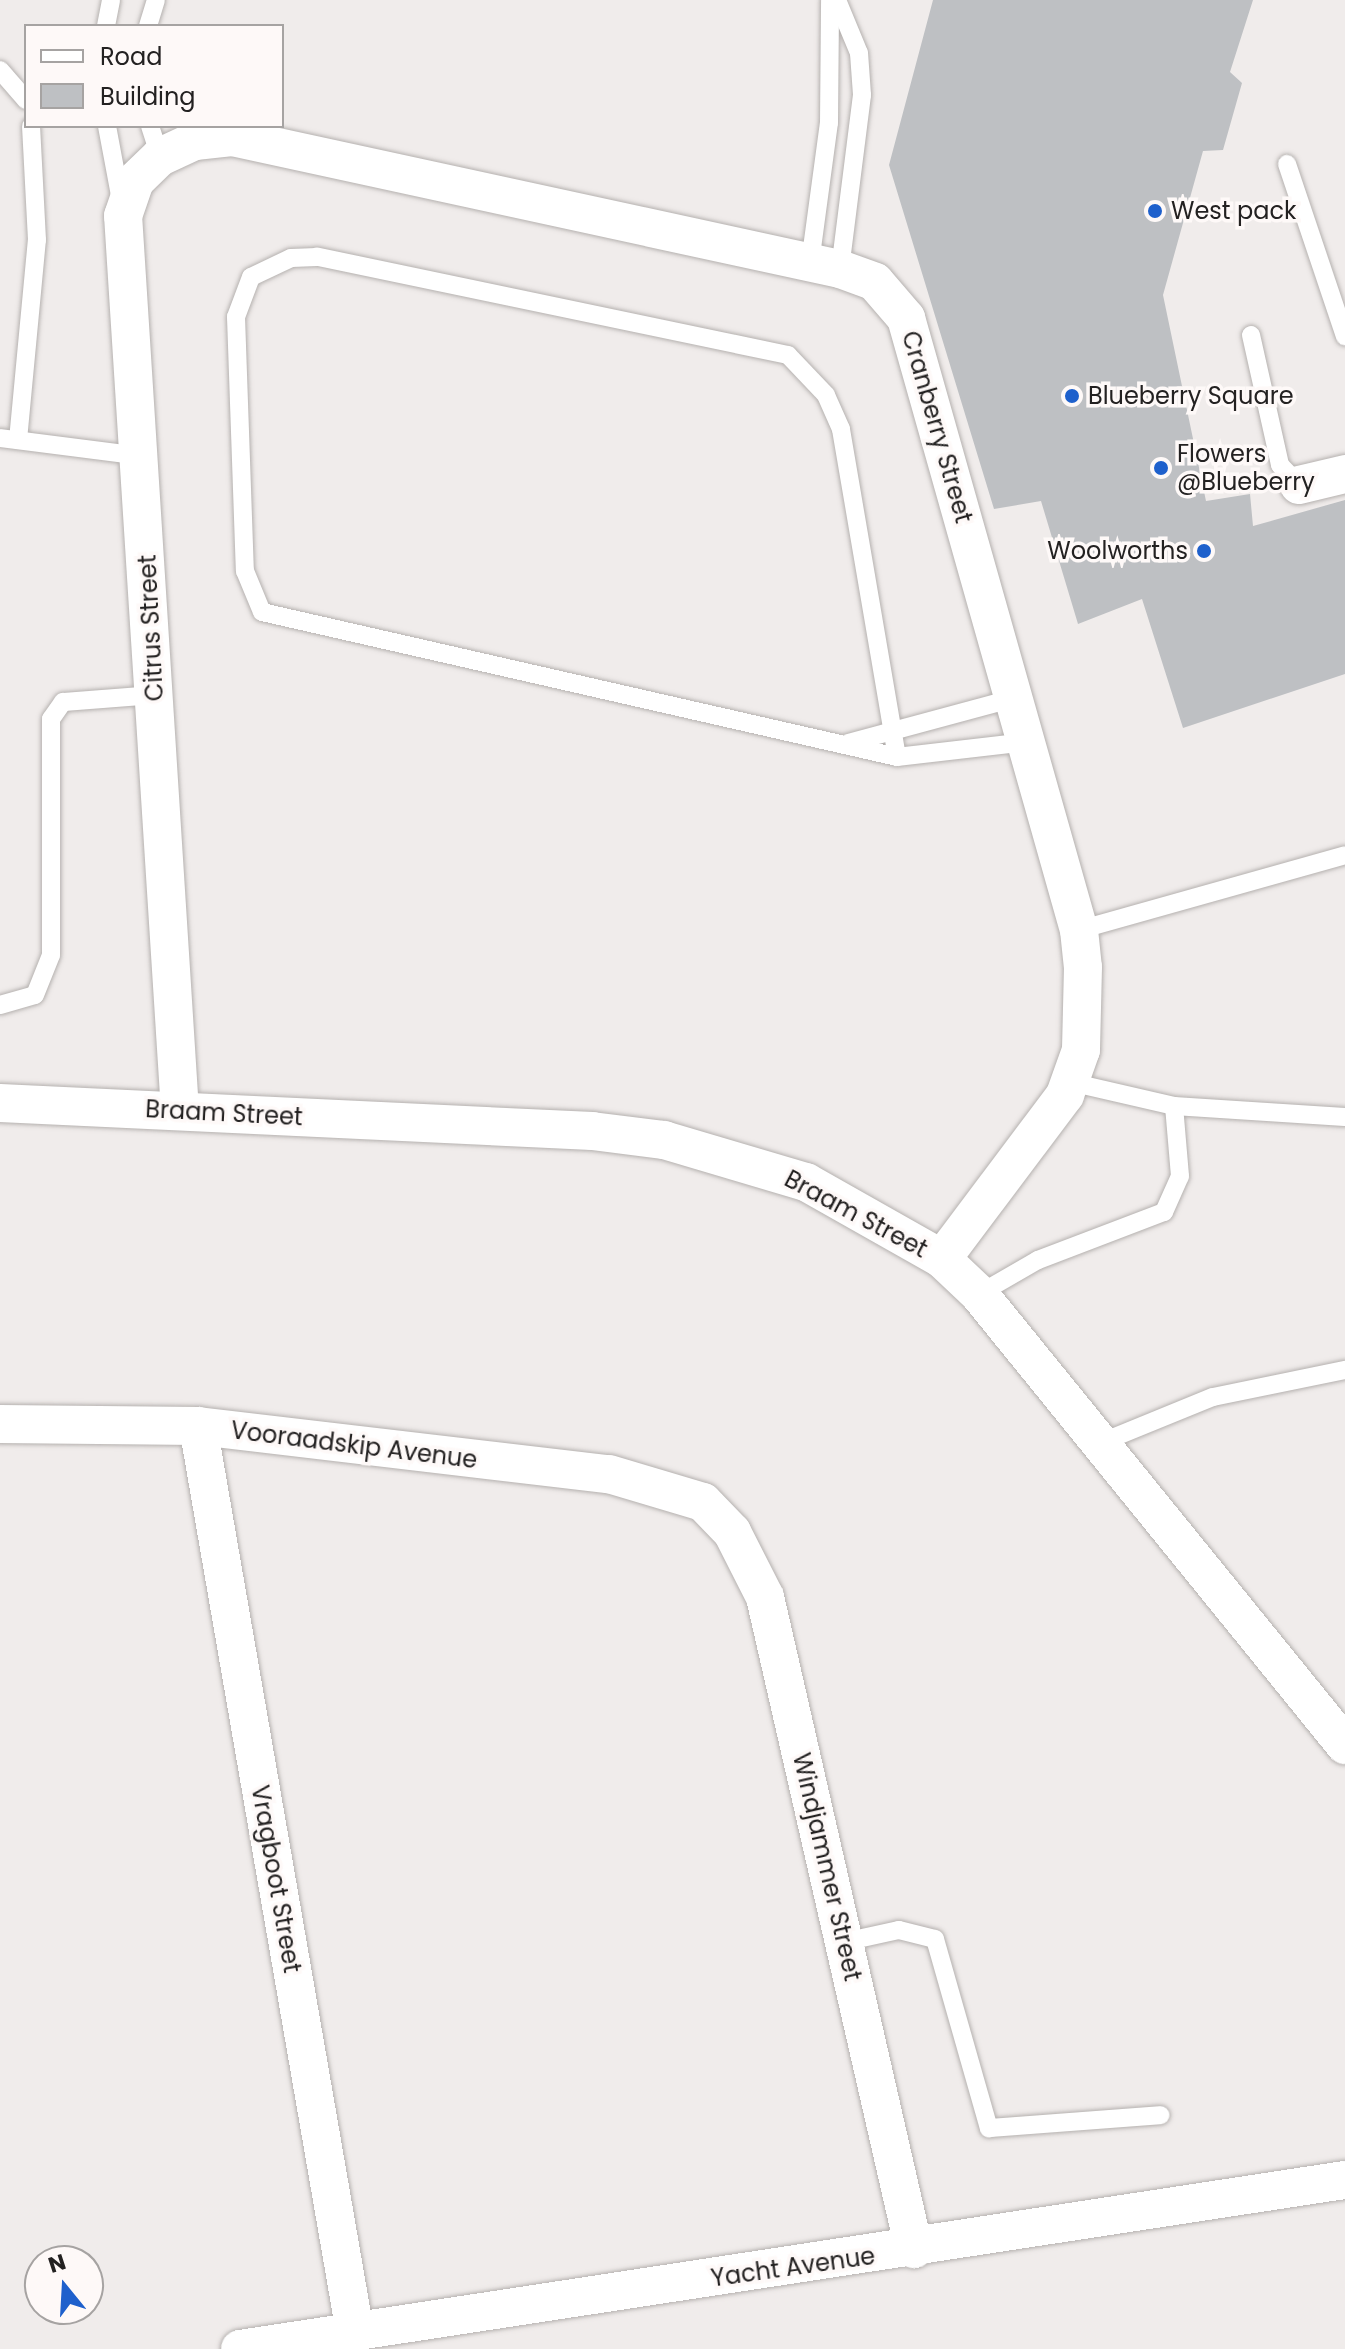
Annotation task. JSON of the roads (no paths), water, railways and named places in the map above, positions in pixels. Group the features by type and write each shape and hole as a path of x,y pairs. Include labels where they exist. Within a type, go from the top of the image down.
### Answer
{"street":[{"name":"Cranberry Street","path":"155,142 232,137 825,266 875,282 906,318 1079,930 1081,1050 1070,1082 1031,1147 942,1259"},
{"name":"Citrus Street","path":"155,142 135,181 123,216 141,456 180,1111"},
{"path":"1299,485 1345,474"},
{"name":"Braam Street","path":"0,1103 664,1140 806,1182 942,1259 979,1294 1345,1745"},
{"name":"Vooraadskip Avenue","path":"0,1424 198,1426 609,1474 703,1502"},
{"name":"Vragboot Street","path":"198,1426 355,2332"},
{"name":"Windjammer Street","path":"703,1502 732,1532 765,1597 914,2249"},
{"name":"Yacht Avenue","path":"240,2349 914,2249 1345,2180"}],"lane":[{"path":"106,24 111,0"},
{"path":"149,24 156,0"},
{"path":"825,266 830,0"},
{"path":"825,266 862,95 859,53 837,0"},
{"path":"0,70 24,98"},
{"path":"31,128 37,240 9,439 141,456"},
{"path":"107,128 123,216"},
{"path":"1287,164 1345,336"},
{"path":"897,757 841,429 826,395 788,355 317,257 291,258 251,277 236,317 244,556 251,597 262,612 848,743 897,757 1026,742"},
{"path":"1251,335 1280,465 1299,485"},
{"path":"0,1005 35,995 51,955 51,719 63,702 155,695"},
{"path":"848,743 891,728 1015,698"},
{"path":"1079,930 1345,855"},
{"path":"1070,1082 1174,1106 1345,1117"},
{"path":"979,1294 1038,1260 1164,1212 1180,1176 1174,1106"},
{"path":"1100,1443 1213,1397 1345,1370"},
{"path":"844,1942 899,1930 935,1939 989,2128 1161,2115"}],"place":[{"name":"West pack","path":"1155,211"},
{"name":"Blueberry Square","path":"1072,396"},
{"name":"Flowers @Blueberry","path":"1161,468"},
{"name":"Woolworths","path":"1204,551"}]}
